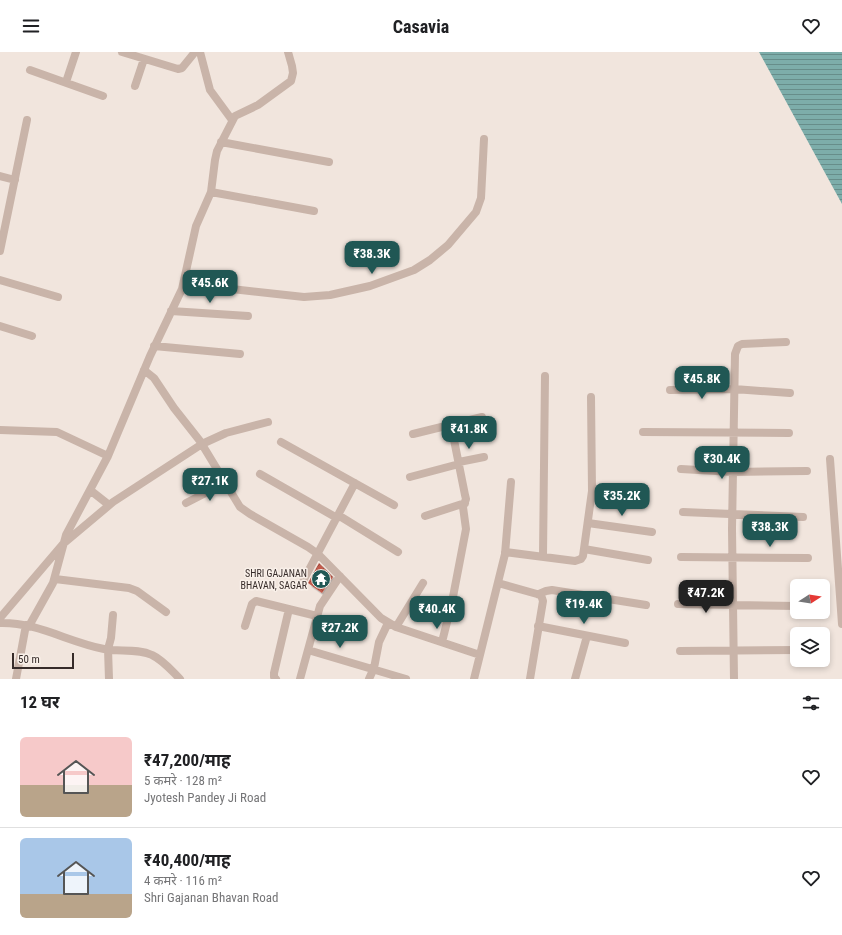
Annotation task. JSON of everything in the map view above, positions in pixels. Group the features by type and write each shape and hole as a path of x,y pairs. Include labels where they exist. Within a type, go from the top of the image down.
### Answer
{"street":[{"path":"66,82 76,52"},
{"path":"122,52 180,69 195,52"},
{"path":"200,52 210,90 232,120"},
{"path":"16,679 27,625 54,579 68,530 108,456 154,346 183,286 196,226 211,192 216,155 221,142 232,120 237,114 258,105 291,80 293,73 288,52"},
{"path":"135,86 144,59"},
{"path":"30,70 104,96"},
{"path":"0,250 27,120"},
{"path":"183,286 223,288 297,297 310,297 330,295 370,286 414,270 430,260 448,245 476,212 481,198 484,139"},
{"path":"221,142 329,162"},
{"path":"0,176 15,180"},
{"path":"211,192 314,211"},
{"path":"0,280 58,297"},
{"path":"171,312 248,316"},
{"path":"0,326 32,336"},
{"path":"734,679 732,514 735,354 738,346 742,344 786,342"},
{"path":"154,346 240,354"},
{"path":"144,370 154,378 174,408 202,444 236,502 244,511 318,554 384,621 396,628 480,655"},
{"path":"543,556 545,376"},
{"path":"670,390 734,389 790,393"},
{"path":"505,552 578,560 583,556 592,490 590,397"},
{"path":"413,434 482,417"},
{"path":"0,618 63,544 110,505 202,444 226,433 268,422"},
{"path":"442,642 452,602 466,528 463,507 465,495 450,425"},
{"path":"0,430 57,432 108,456"},
{"path":"643,432 789,433"},
{"path":"281,442 394,505"},
{"path":"410,477 484,457"},
{"path":"830,459 842,624"},
{"path":"681,469 733,472 807,471"},
{"path":"260,474 338,516 398,552"},
{"path":"474,679 505,552 511,482"},
{"path":"186,503 225,483"},
{"path":"302,583 355,483"},
{"path":"90,490 110,505"},
{"path":"425,516 465,502"},
{"path":"683,512 803,517"},
{"path":"588,523 652,532"},
{"path":"584,549 648,560"},
{"path":"681,557 808,558"},
{"path":"300,679 322,602 340,576"},
{"path":"54,579 129,588 137,591 166,612"},
{"path":"396,628 423,583"},
{"path":"498,583 539,594 552,590 646,605"},
{"path":"530,679 543,600 539,594"},
{"path":"245,626 252,604 256,601 317,616"},
{"path":"678,604 790,606"},
{"path":"276,679 274,677 274,673 289,609"},
{"path":"109,679 108,649 111,638 113,615"},
{"path":"369,679 370,668 379,642 384,621"},
{"path":"0,623 27,625 108,649 147,653 158,658 180,679"},
{"path":"538,626 625,643"},
{"path":"575,679 588,636"},
{"path":"308,650 406,679"},
{"path":"680,651 790,650"}],"water":[{"path":"759,52 842,52 842,204"}],"building":[{"name":"SHRI GAJANAN BHAVAN, SAGAR","path":"319,563 333,577 322,593 308,583"}],"place":[{"name":"SHRI GAJANAN BHAVAN, SAGAR","path":"321,579"}]}
